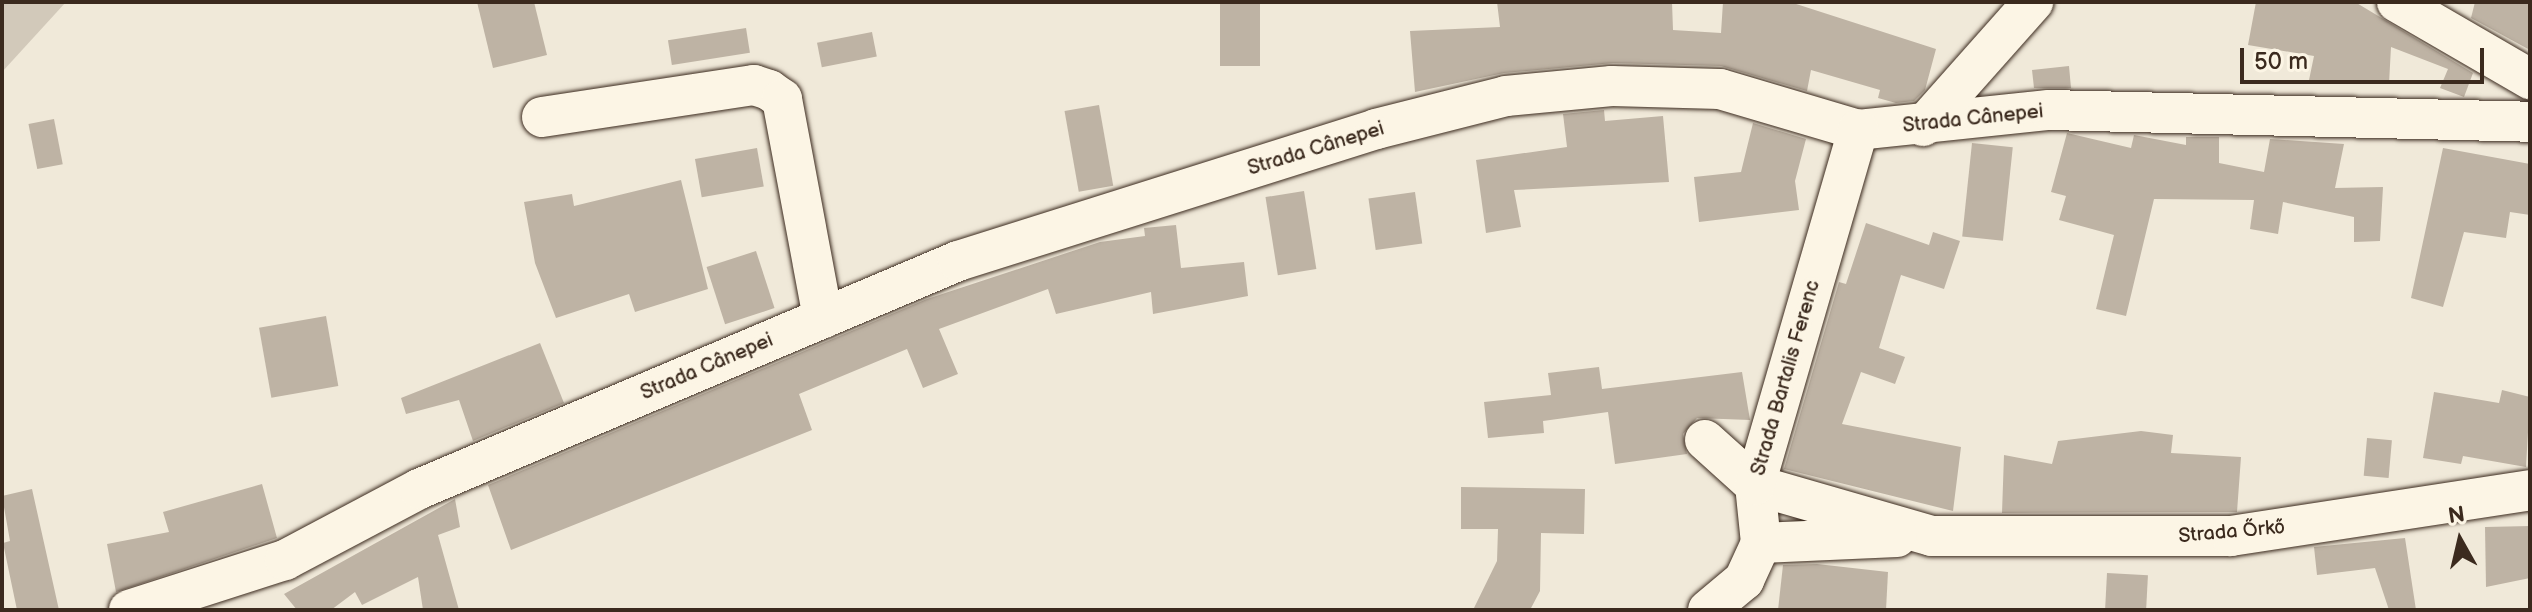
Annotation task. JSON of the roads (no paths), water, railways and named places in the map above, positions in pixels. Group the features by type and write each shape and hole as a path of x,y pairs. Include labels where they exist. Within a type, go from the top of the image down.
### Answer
{"street":[{"path":"1923,126 2033,2"},
{"path":"2397,2 2530,79"},
{"path":"542,117 754,85 782,99 823,318"},
{"name":"Strada Cânepei","path":"129,610 171,606 285,560 419,489 958,261 1376,129 1506,96 1612,86 1720,89 1858,130 1923,126 2049,110 2530,122"},
{"name":"Strada Bartalis Ferenc","path":"1761,543 1755,485 1858,130"},
{"name":"Strada Őrkő","path":"1705,440 1755,485 1932,536"},
{"name":"Strada Őrkő","path":"1761,543 1932,536 2231,536 2530,490"},
{"path":"1708,610 1744,595 1761,543"}]}
